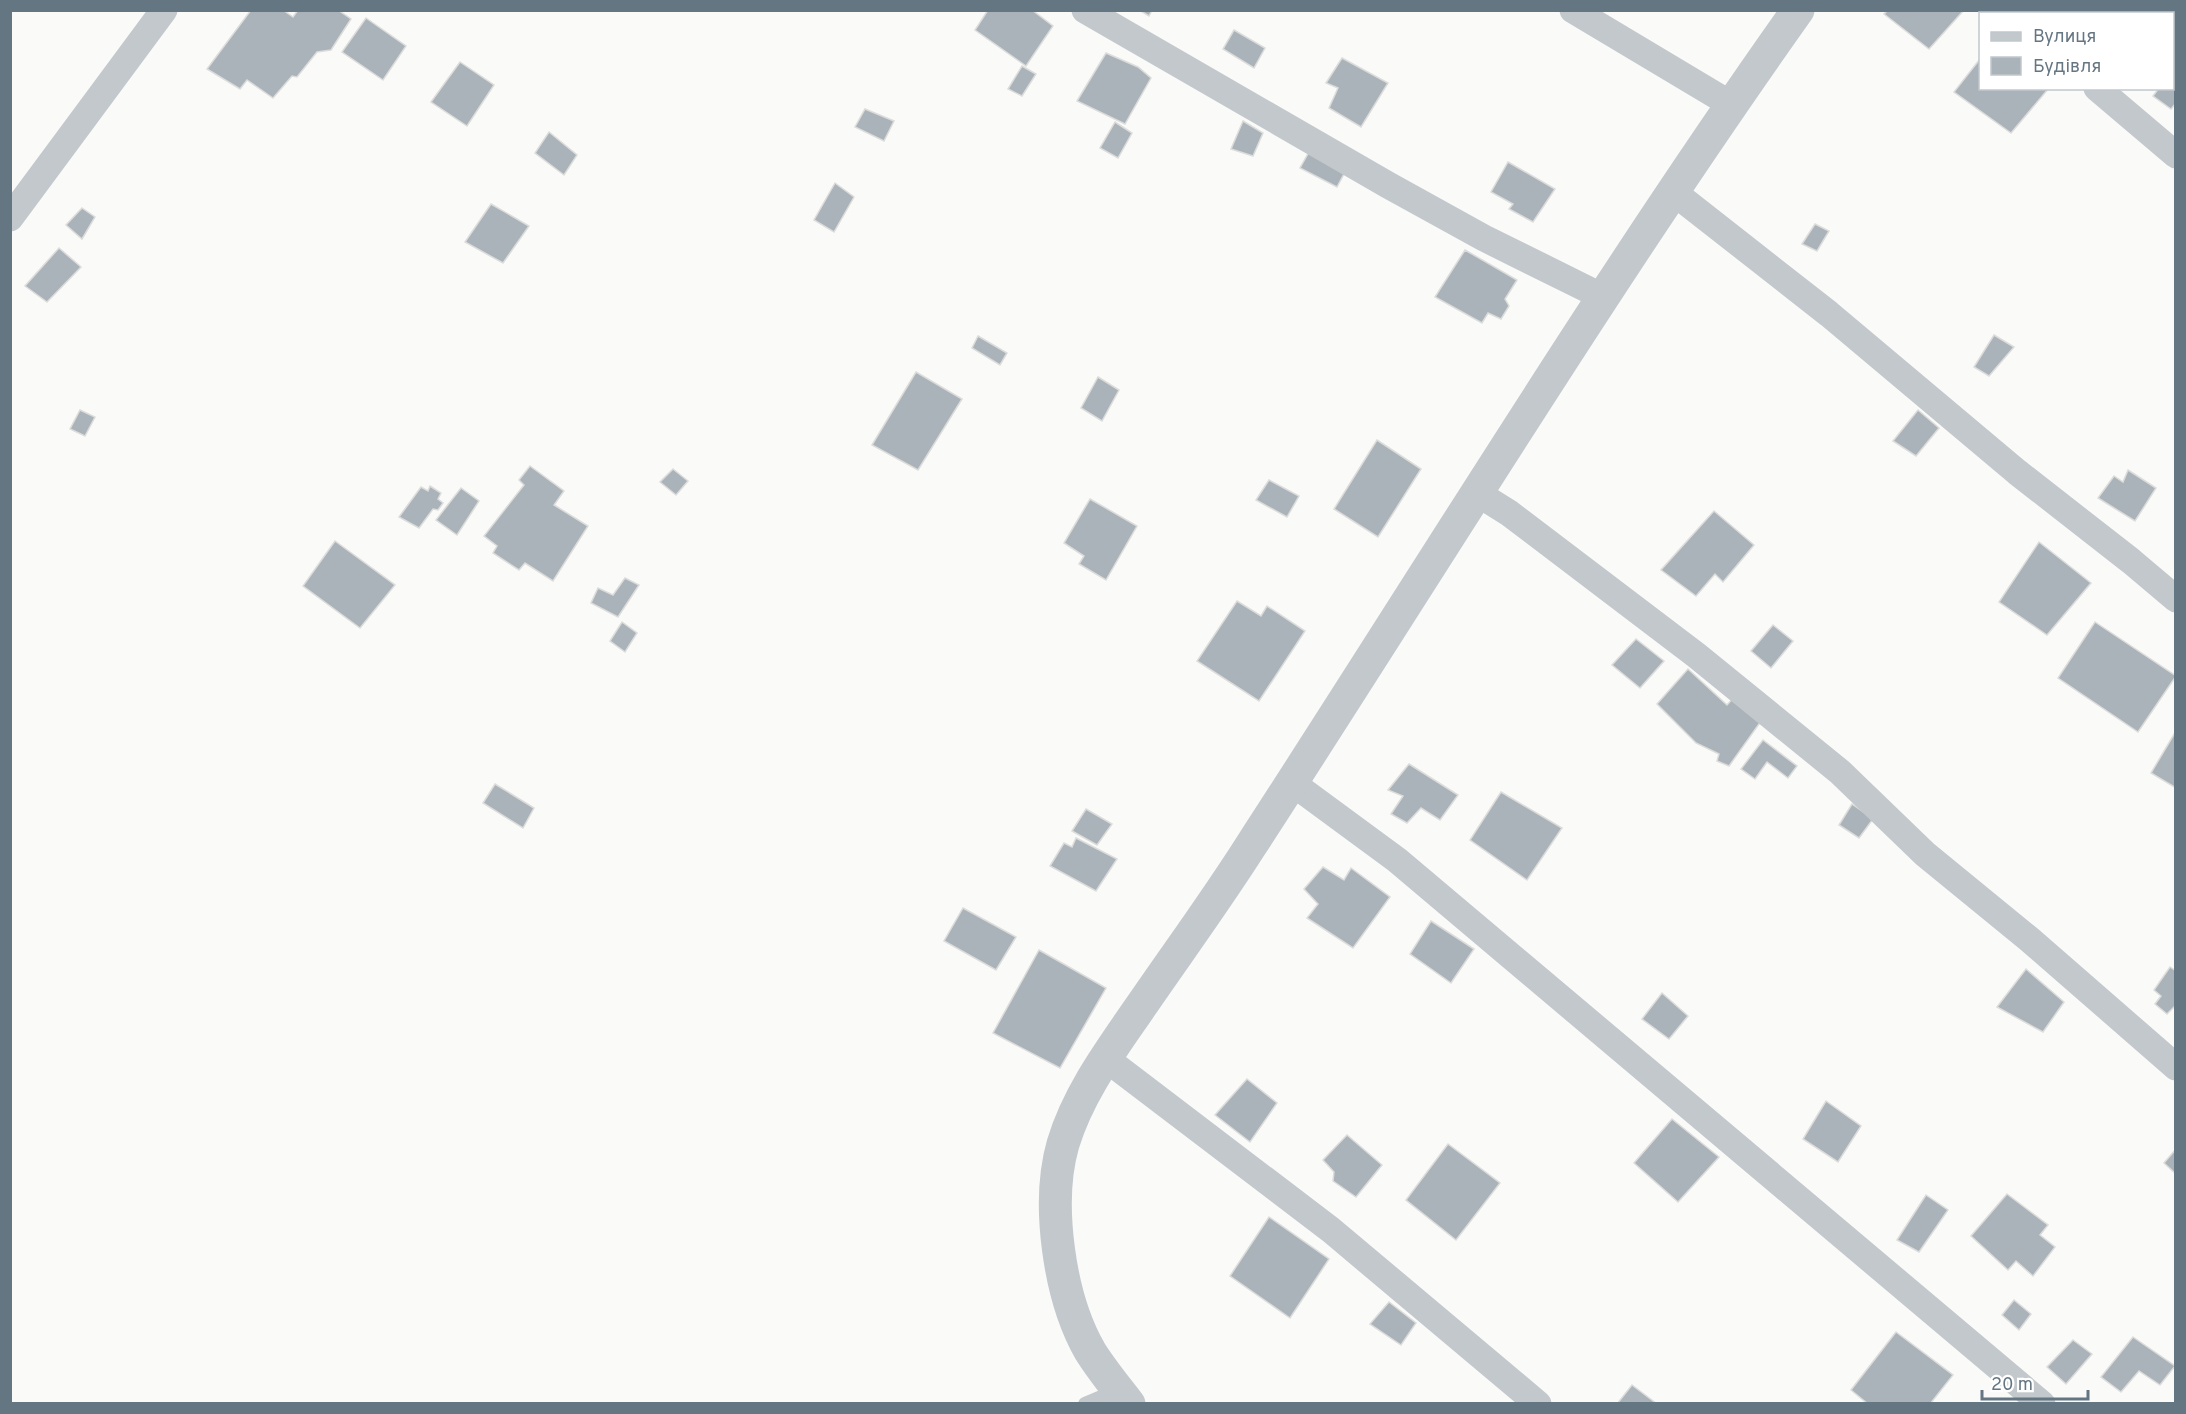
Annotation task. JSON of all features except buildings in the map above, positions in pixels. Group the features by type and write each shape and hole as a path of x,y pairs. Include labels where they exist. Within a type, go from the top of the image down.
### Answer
{"street":[{"path":"10,218 164,10"},
{"path":"1085,10 1388,185 1484,238 1604,297"},
{"path":"1573,10 1732,105"},
{"path":"1124,1397 1089,1350 1059,1262 1055,1224 1062,1148 1072,1117 1105,1058 1248,850 1672,191 1798,10"},
{"path":"2099,90 2175,155"},
{"path":"1672,191 1837,321 2175,599"},
{"path":"1477,493 1509,513 1696,655 1840,772 1925,854 2029,939 2175,1067"},
{"path":"1291,782 1397,860 2042,1404"},
{"path":"1105,1058 1331,1230 1538,1404"}],"lane":[{"path":"1085,1404 1124,1397"}]}
